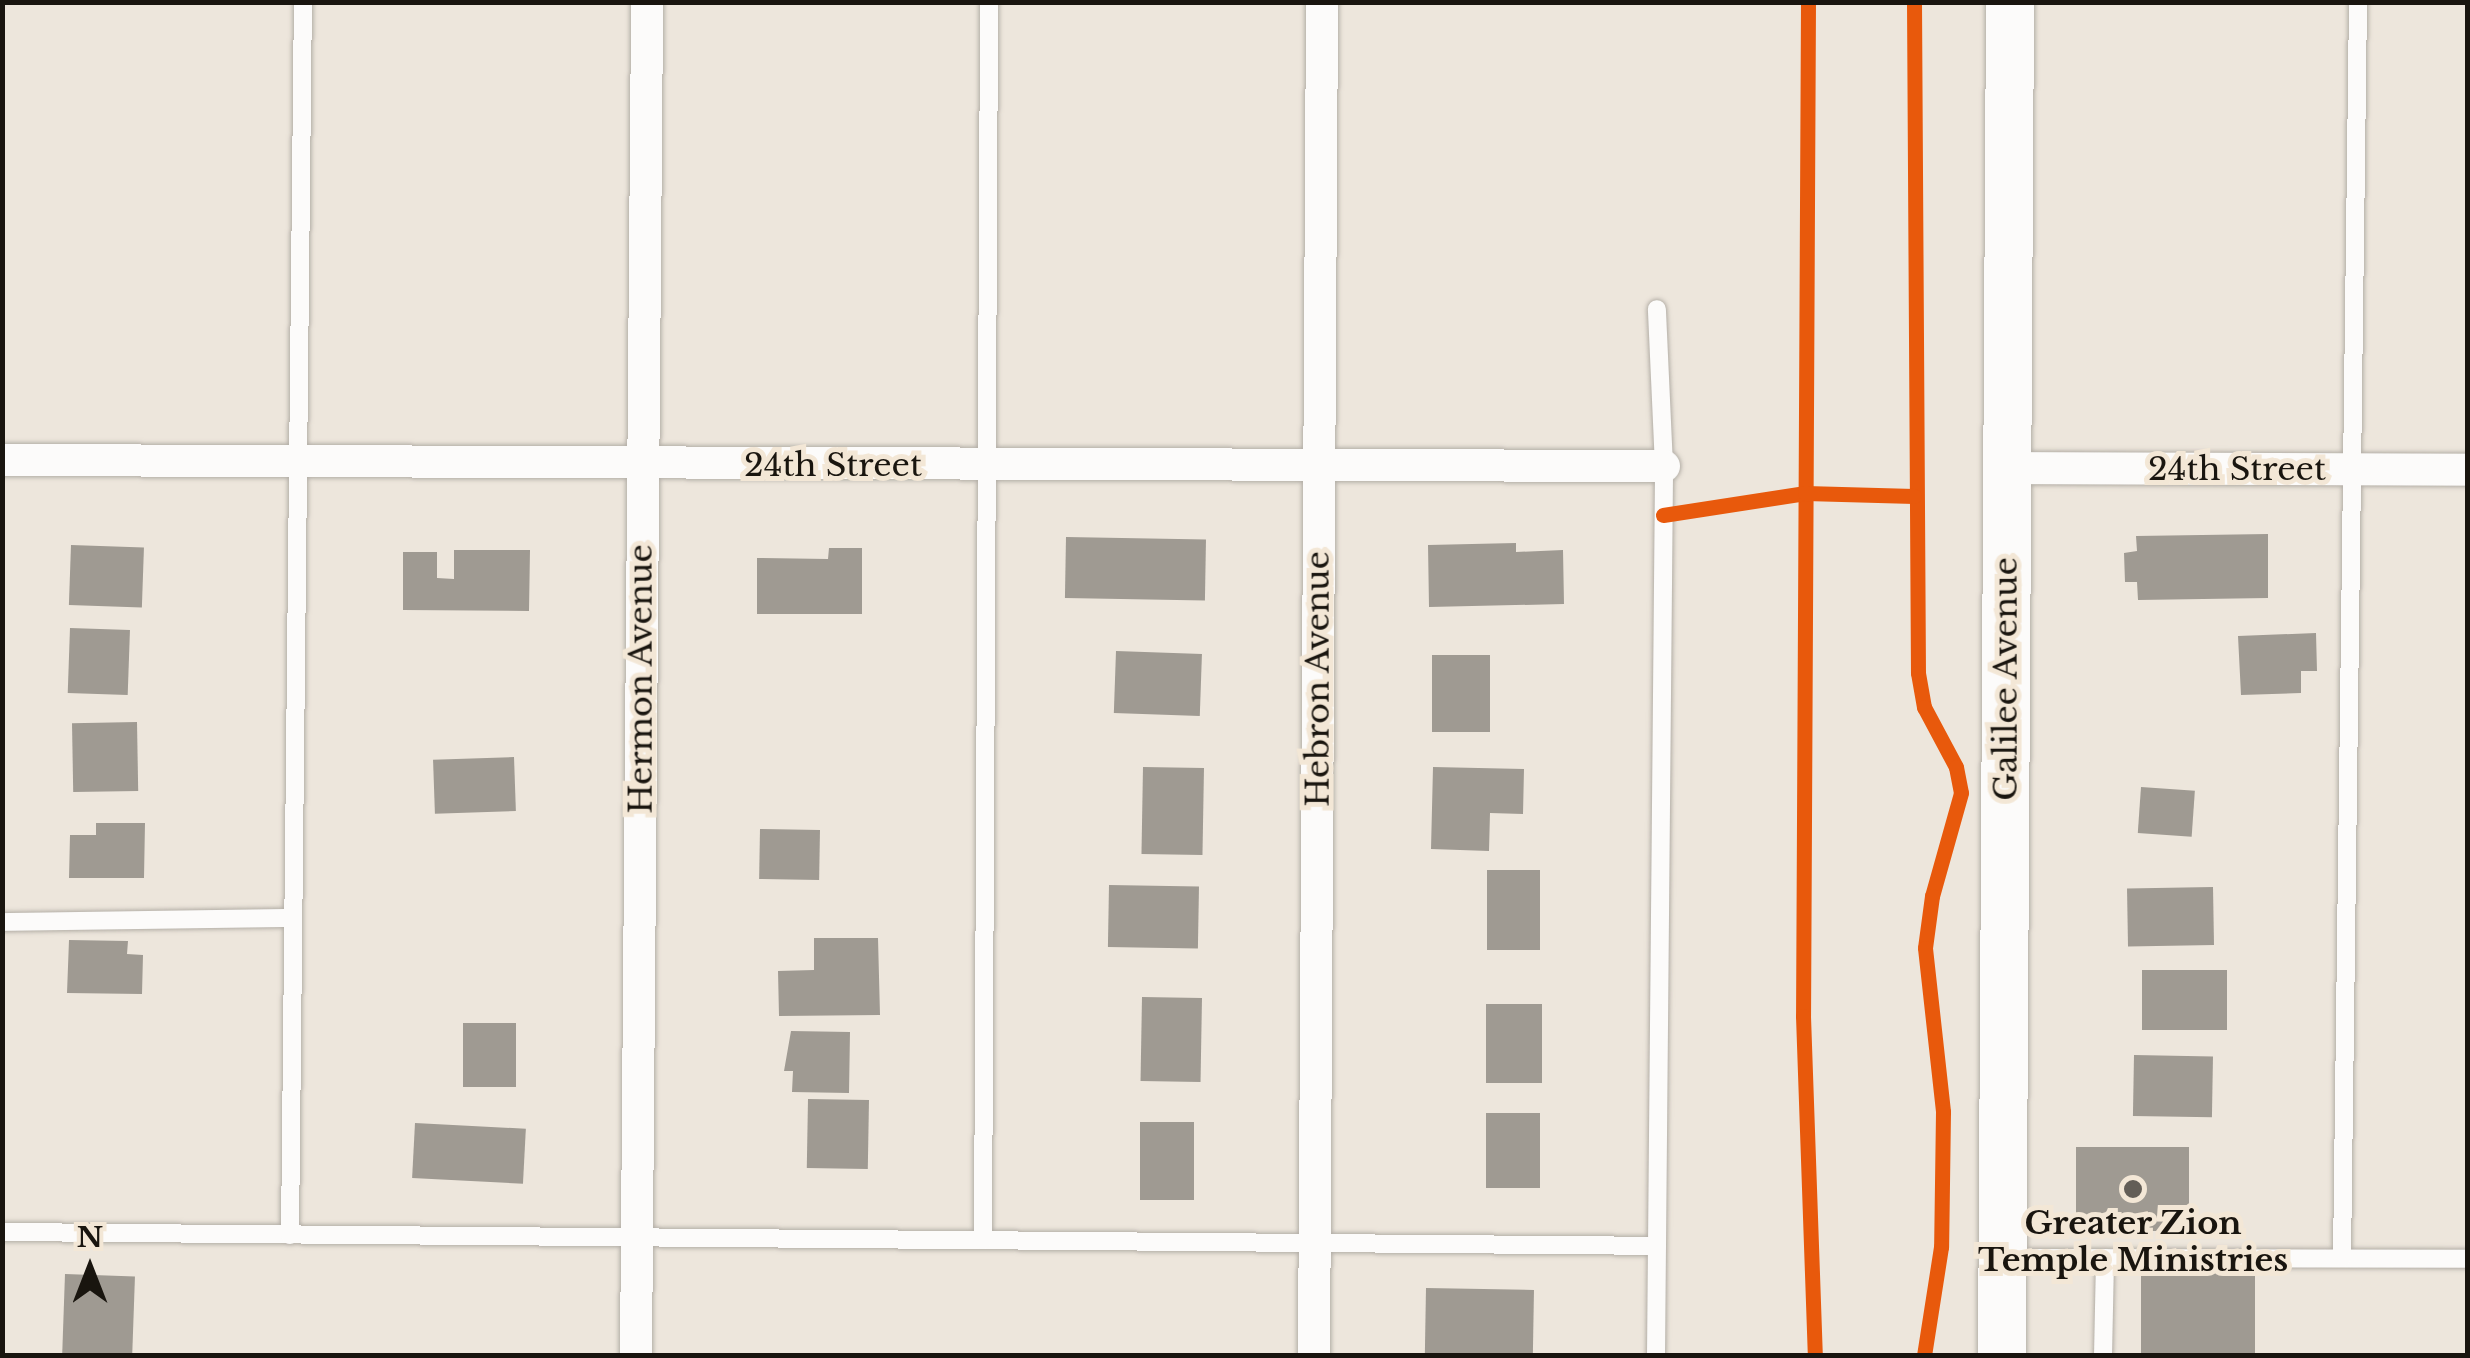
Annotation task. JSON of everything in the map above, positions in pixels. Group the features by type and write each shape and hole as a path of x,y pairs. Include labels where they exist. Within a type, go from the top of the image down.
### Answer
{"street":[{"name":"Hermon Avenue","path":"636,1356 647,2"},
{"name":"Hebron Avenue","path":"1314,1356 1322,2"},
{"name":"Galilee Avenue","path":"2002,1356 2010,2"},
{"name":"24th Street","path":"2,460 1664,466"},
{"name":"24th Street","path":"2008,468 2468,470"}],"lane":[{"path":"290,1234 303,2"},
{"path":"983,1240 990,2"},
{"path":"2342,1258 2356,470 2358,2"},
{"path":"1656,1356 1664,466 1657,309"},
{"path":"2,922 293,918"},
{"path":"2,1232 1657,1246"},
{"path":"2003,1258 2468,1259"},
{"path":"2103,1356 2105,1258"}],"building":[{"path":"2268,534 2268,598 2138,600 2137,582 2125,582 2124,553 2137,551 2136,536"},
{"path":"1066,537 1206,539 1205,600 1065,598"},
{"path":"1516,543 1516,552 1563,550 1564,604 1429,607 1428,545"},
{"path":"71,545 144,548 142,608 69,605"},
{"path":"829,548 862,548 862,614 757,614 757,558 828,559"},
{"path":"454,550 530,550 529,611 403,610 403,552 437,552 437,578 454,579"},
{"path":"70,628 130,630 128,695 68,693"},
{"path":"2316,633 2317,671 2301,671 2301,693 2241,695 2238,636"},
{"path":"1116,651 1202,654 1200,716 1114,713"},
{"path":"1432,655 1490,655 1490,732 1432,732"},
{"path":"137,722 138,791 73,792 72,723"},
{"path":"514,757 516,811 435,814 433,760"},
{"path":"1143,767 1204,768 1202,855 1141,854"},
{"path":"1433,767 1524,769 1523,814 1490,813 1489,851 1431,849"},
{"path":"2141,787 2195,791 2192,837 2138,833"},
{"path":"96,823 145,823 144,878 69,878 70,835 96,835"},
{"path":"760,829 820,830 819,880 759,879"},
{"path":"1487,870 1540,870 1540,950 1487,950"},
{"path":"1109,885 1199,887 1198,949 1108,947"},
{"path":"2213,887 2214,945 2128,946 2127,889"},
{"path":"814,938 878,938 880,1015 779,1016 778,971 814,970"},
{"path":"69,940 128,941 127,954 143,955 142,994 67,993"},
{"path":"2142,970 2227,970 2227,1030 2142,1030"},
{"path":"1142,997 1202,998 1201,1082 1141,1081"},
{"path":"1486,1004 1542,1004 1542,1083 1486,1083"},
{"path":"463,1023 516,1023 516,1087 463,1087"},
{"path":"791,1031 850,1032 849,1093 792,1092 793,1071 784,1071"},
{"path":"2134,1055 2213,1056 2212,1117 2133,1116"},
{"path":"808,1099 869,1100 868,1169 807,1168"},
{"path":"1486,1113 1540,1113 1540,1188 1486,1188"},
{"path":"1140,1122 1194,1122 1194,1200 1140,1200"},
{"path":"415,1123 526,1129 523,1184 412,1178"},
{"name":"Greater Zion Temple Ministries","path":"2076,1147 2189,1147 2189,1231 2076,1231"},
{"path":"2141,1271 2255,1271 2255,1356 2141,1356"},
{"path":"65,1274 135,1276 132,1356 62,1356"},
{"path":"1426,1288 1534,1290 1533,1356 1425,1356"}],"cycle path":[{"path":"1808,2 1803,1016 1815,1356"},
{"path":"1914,2 1918,673 1924,707 1956,767 1961,793 1932,896 1925,948 1943,1112 1941,1247 1924,1356"},
{"path":"1663,515 1805,493 1914,496"}],"place":[{"name":"Greater Zion Temple Ministries","path":"2133,1189"}]}
